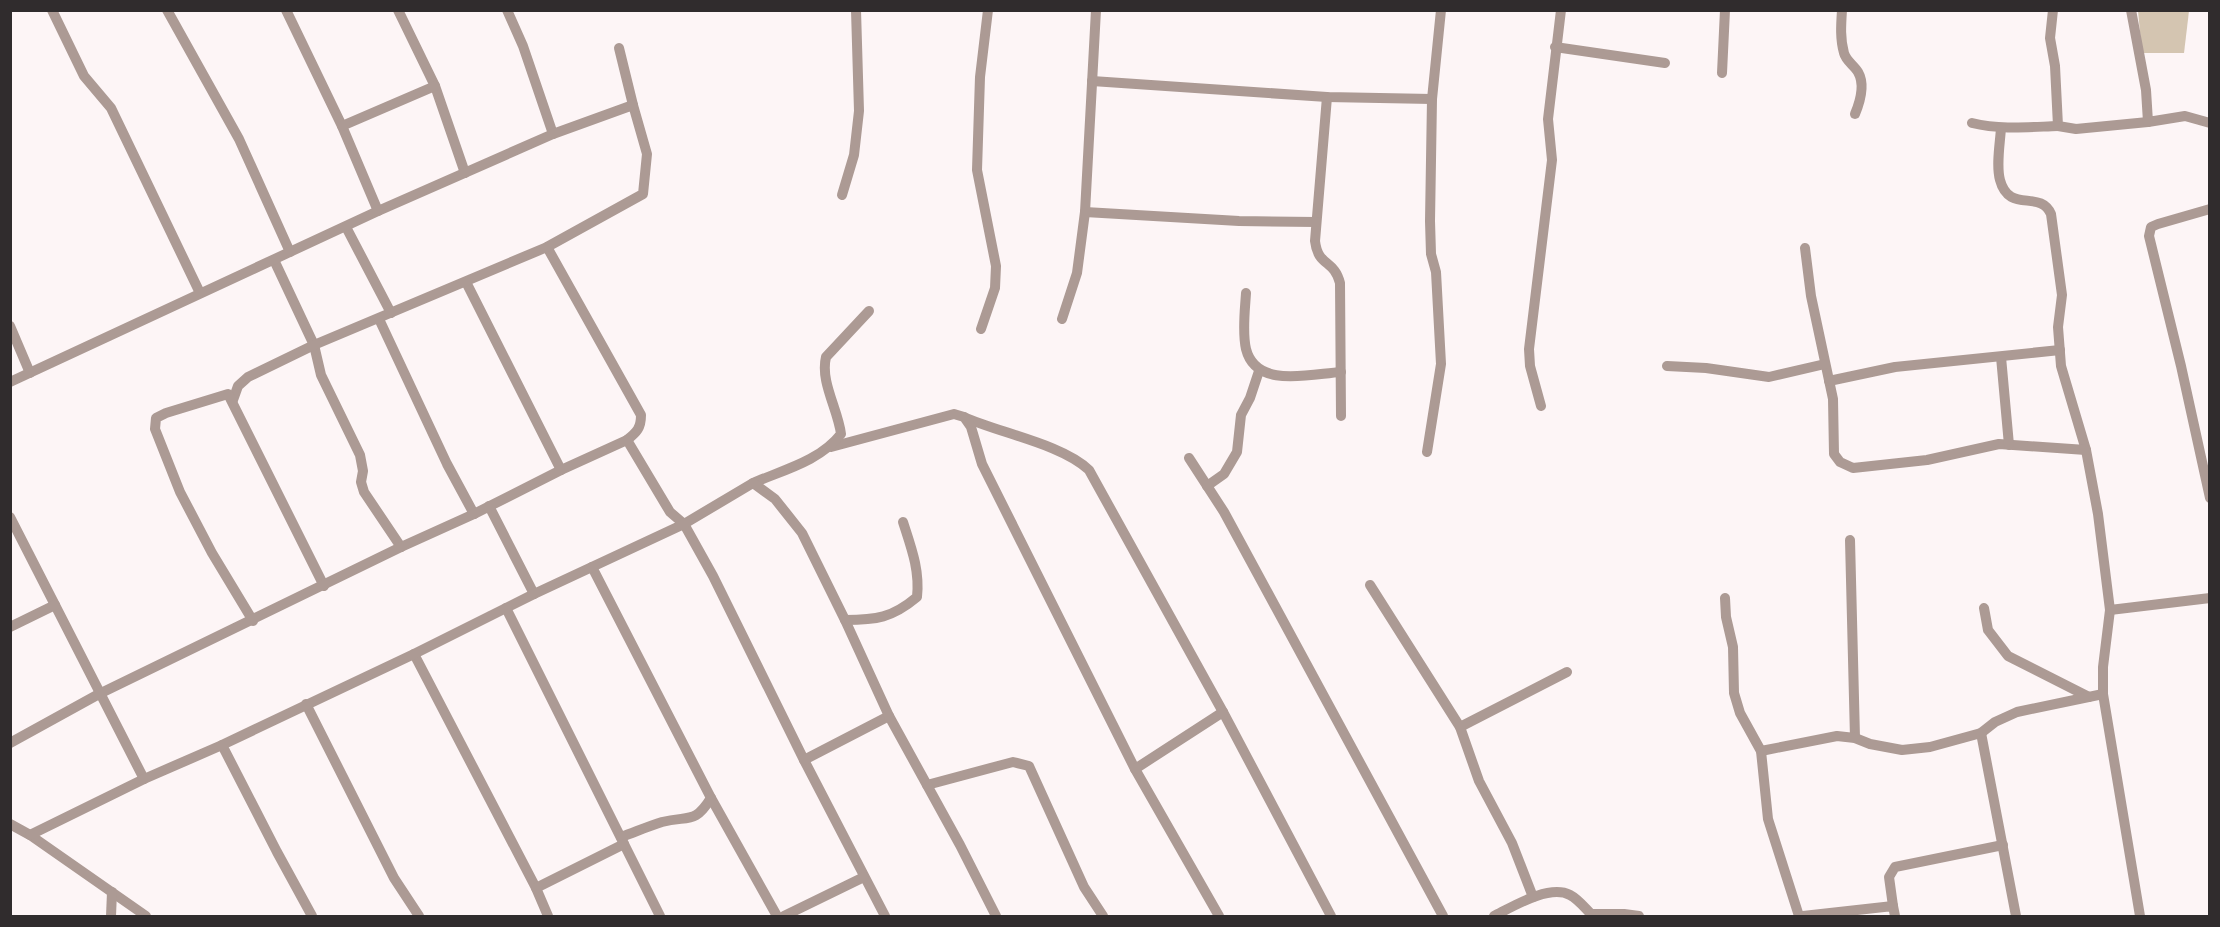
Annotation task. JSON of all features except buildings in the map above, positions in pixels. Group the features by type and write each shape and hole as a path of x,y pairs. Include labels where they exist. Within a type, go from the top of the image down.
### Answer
{"street":[{"path":"52,10 84,76 111,108 200,293"},
{"path":"167,10 239,139 290,252"},
{"path":"286,10 342,126 378,211"},
{"path":"398,10 435,86 465,173"},
{"path":"507,10 523,45 553,134"},
{"path":"842,195 854,155 859,111 856,10"},
{"path":"981,329 995,288 996,266 977,170 980,77 987,10"},
{"path":"1062,319 1077,273 1085,212 1096,10"},
{"path":"1427,452 1441,364 1436,273 1431,254 1432,99 1441,10"},
{"path":"1541,406 1530,366 1529,349 1552,160 1548,119 1561,10"},
{"path":"1722,73 1725,10"},
{"path":"1842,10 1840,32 1844,54 1861,79 1861,95 1855,114"},
{"path":"2053,10 2050,38 2055,66 2058,126"},
{"path":"2132,10 2146,90 2148,122"},
{"path":"1555,47 1665,63"},
{"path":"233,400 238,386 248,377 314,345 546,247 643,194 647,154 619,48"},
{"path":"1092,81 1327,97 1432,99"},
{"path":"342,126 435,86"},
{"path":"1327,97 1316,222 1317,252 1319,257 1338,272 1340,283 1341,416"},
{"path":"10,382 378,211 553,134 633,105"},
{"path":"1972,123 2001,128 2058,126 2076,129 2185,116 2210,123"},
{"path":"2001,128 2000,179 2005,192 2010,198 2040,203 2048,208 2051,214 2062,295 2058,327 2065,382 2086,450 2098,514 2110,610 2103,668 2103,694 2139,916"},
{"path":"2210,209 2151,227 2149,236 2207,474 2210,498"},
{"path":"1085,212 1239,221 1316,222"},
{"path":"346,226 391,313"},
{"path":"10,743 99,694 627,440 637,432 641,425 641,415 546,247"},
{"path":"1805,248 1811,296 1834,408 1834,454 1840,462 1853,468 1927,460 1999,444 2086,450"},
{"path":"274,260 314,345 321,375 360,455 363,471 361,482 364,492 401,547"},
{"path":"465,282 561,470"},
{"path":"1246,292 1245,347 1250,362 1259,371 1279,376 1341,372"},
{"path":"831,447 841,434 840,423 824,375 826,357 869,311"},
{"path":"379,319 447,464 474,514"},
{"path":"10,326 30,373"},
{"path":"1829,381 1895,367 2060,350"},
{"path":"2001,357 2009,445"},
{"path":"1667,366 1707,368 1769,377 1825,364"},
{"path":"1207,486 1224,474 1237,452 1241,415 1250,398 1259,371"},
{"path":"253,621 212,553 180,492 155,429 156,418 166,413 228,394 324,586"},
{"path":"30,835 684,524 753,483 812,458 831,447 954,414 1059,451 1083,464 1089,470 1223,712 1331,916"},
{"path":"964,417 971,427 982,464 1135,769 1219,916"},
{"path":"627,440 670,512 684,524 713,576 804,760 885,916"},
{"path":"1189,458 1224,512 1443,916"},
{"path":"753,483 775,500 802,533 889,716 996,916"},
{"path":"489,506 534,594"},
{"path":"10,517 144,779"},
{"path":"845,620 888,617 917,597 915,560 903,522"},
{"path":"1850,540 1855,738"},
{"path":"592,567 711,798 777,916"},
{"path":"1370,585 1460,727 1479,781 1512,843 1533,897"},
{"path":"1725,598 1726,617 1733,647 1734,693 1740,713 1761,751 1763,782 1771,829 1801,916 1894,911 1889,877 1895,867 2003,845"},
{"path":"2110,610 2210,598"},
{"path":"10,627 55,605"},
{"path":"506,608 660,916"},
{"path":"1984,608 1988,630 2008,656 2089,697"},
{"path":"414,654 536,888 548,916"},
{"path":"1460,727 1568,672"},
{"path":"1761,751 1837,736 1855,738 1870,744 1902,750 1930,747 1981,733 1995,722 2017,712 2103,694"},
{"path":"306,704 394,878 419,916"},
{"path":"1135,769 1223,712"},
{"path":"804,760 889,716"},
{"path":"1981,733 2016,916"},
{"path":"222,745 276,852 312,916"},
{"path":"927,785 1013,762 1029,766 1084,887 1103,916"},
{"path":"536,888 663,822 690,819 703,811 711,798"},
{"path":"10,824 30,835 146,916"},
{"path":"784,916 864,877"},
{"path":"111,916 112,892"},
{"path":"1494,916 1533,897 1558,892 1572,896 1591,915 1639,916"}],"shaded area":[{"path":"2138,11 2189,11 2184,53 2142,53"}]}
